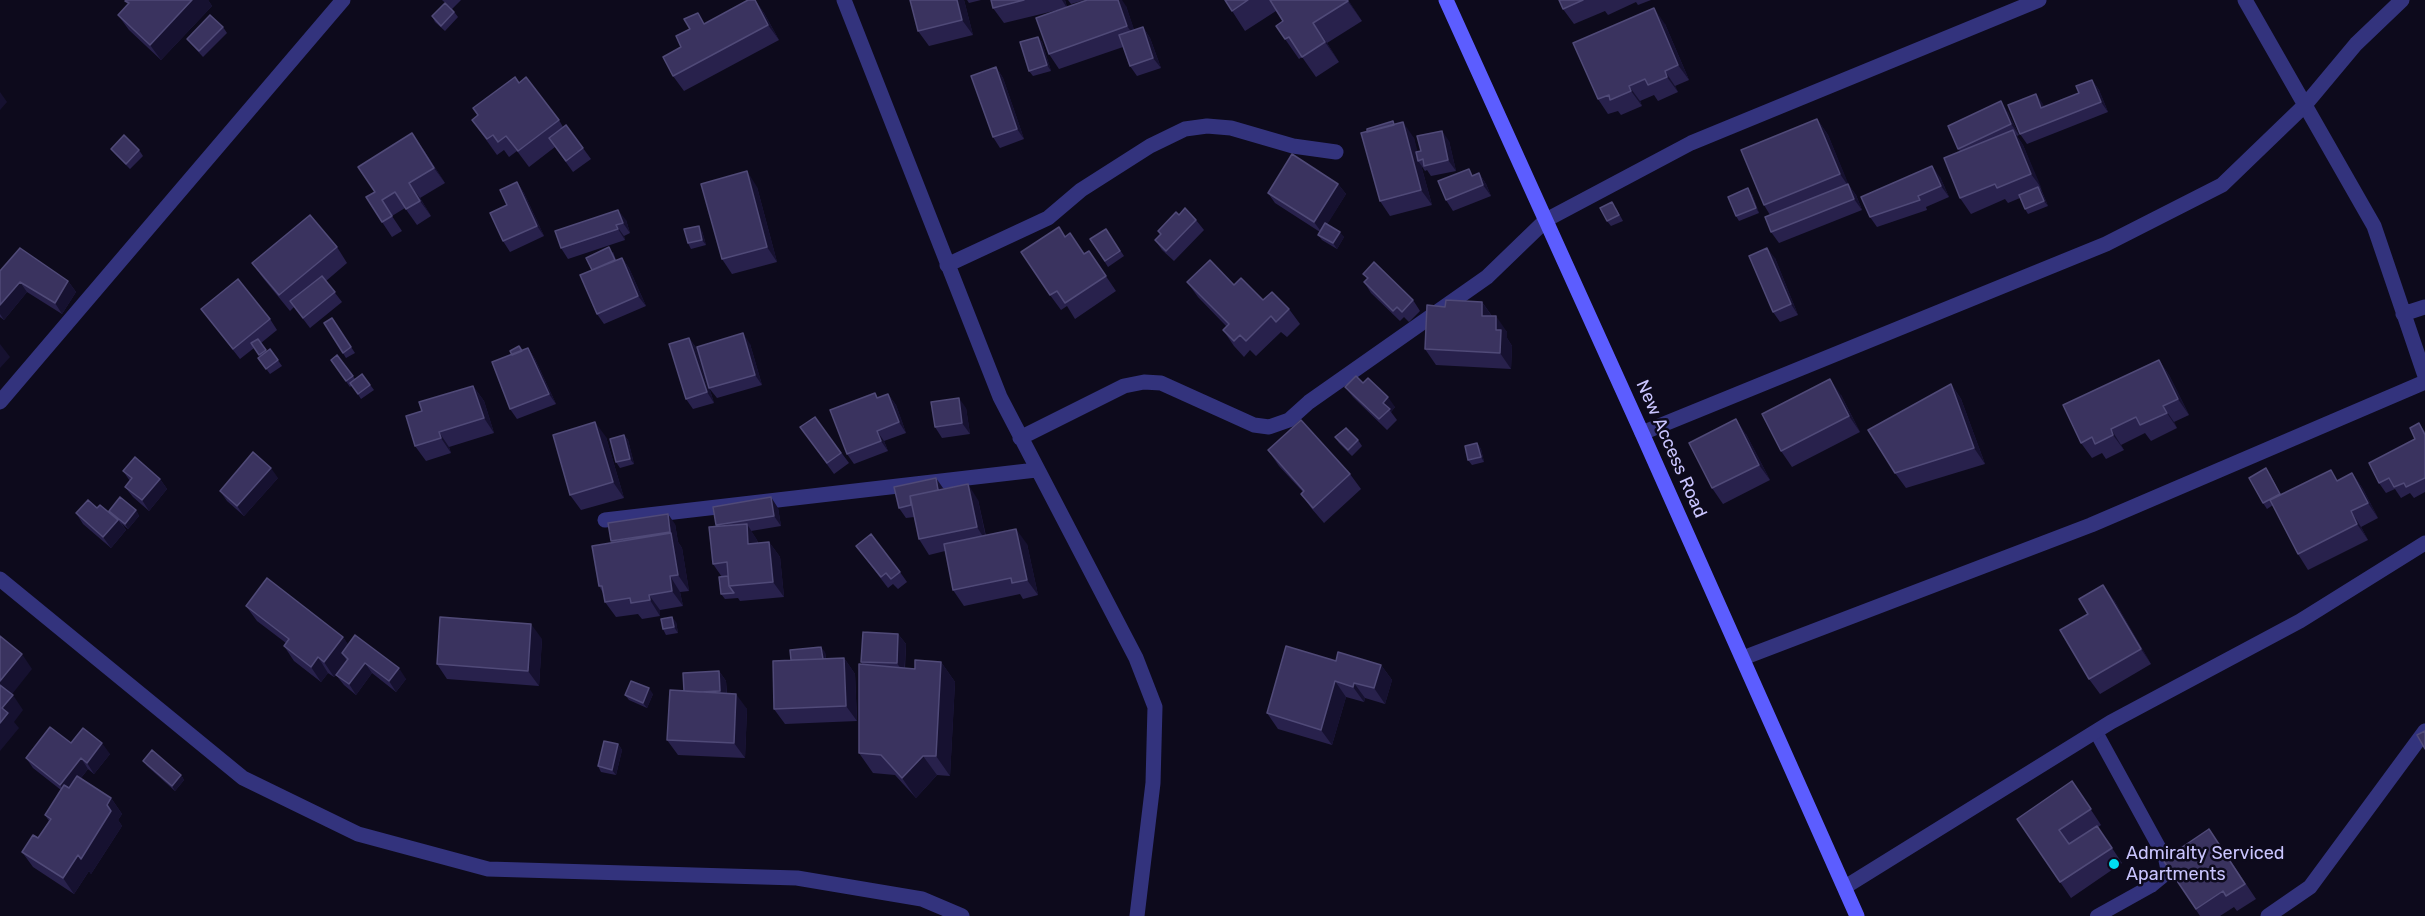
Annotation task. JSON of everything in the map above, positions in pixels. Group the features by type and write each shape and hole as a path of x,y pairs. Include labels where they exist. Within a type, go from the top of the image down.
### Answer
{"main road":[{"name":"New Access Road","path":"1446,0 1743,657 1857,916"}],"street":[{"path":"0,402 343,0"},
{"path":"844,0 947,265 1020,438 1136,658 1155,707 1153,783 1137,916"},
{"path":"1020,438 1124,386 1143,382 1161,383 1254,425 1269,427 1288,420 1309,402 1487,278 1546,220 1691,143 2039,0"},
{"path":"2245,0 2374,226 2425,376"},
{"path":"1642,433 1898,330 2156,221 2222,185 2305,105 2356,44 2402,0"},
{"path":"947,265 1048,218 1081,190 1150,146 1185,129 1207,126 1231,128 1293,146 1335,152"},
{"path":"2403,314 2425,307"},
{"path":"1743,657 2091,525 2425,382"},
{"path":"605,520 1036,470"},
{"path":"1845,887 2096,732 2300,621 2425,543"},
{"path":"0,579 243,778 358,834 488,869 797,878 922,899 962,916"},
{"path":"2268,916 2310,887 2425,731"}],"lane":[{"path":"2096,732 2165,858 2168,872 2151,886 2097,916"}],"building":[{"path":"126,0 192,0 150,45 118,15 129,3"},
{"path":"748,0 755,0 768,25 673,76 663,57 681,47 676,36 690,29 684,19 698,13 704,24"},
{"path":"910,0 957,0 962,20 918,31"},
{"path":"991,0 1024,0 993,8"},
{"path":"1087,0 1118,0 1127,26 1049,54 1036,18"},
{"path":"1225,0 1248,0 1232,11"},
{"path":"1270,0 1348,1 1313,23 1325,42 1302,57 1289,37 1285,39 1276,26 1283,21"},
{"path":"1559,0 1583,0 1563,9"},
{"path":"445,3 454,12 441,26 432,16"},
{"path":"1654,8 1678,65 1665,71 1667,77 1648,85 1645,79 1629,86 1631,91 1610,100 1609,95 1598,99 1573,43"},
{"path":"210,15 223,27 199,51 187,39"},
{"path":"1143,27 1153,58 1130,66 1119,35"},
{"path":"1038,37 1047,65 1029,71 1020,42"},
{"path":"996,67 1017,129 993,137 971,76"},
{"path":"515,77 519,83 526,77 559,120 518,151 506,136 498,142 493,135 487,139 472,120 478,115 473,108"},
{"path":"2092,80 2101,102 2020,134 2008,105 2036,94 2041,108 2079,93 2076,86"},
{"path":"2001,101 2011,124 1958,149 1948,126"},
{"path":"1817,119 1840,174 1764,205 1741,150"},
{"path":"1393,121 1394,125 1367,132 1367,129"},
{"path":"1403,122 1421,190 1380,201 1361,133"},
{"path":"566,125 583,148 566,161 549,138"},
{"path":"2013,130 2031,174 1997,188 1995,184 1960,198 1944,158"},
{"path":"1442,131 1448,160 1424,166 1423,159 1418,161 1416,152 1421,151 1417,136"},
{"path":"412,133 434,168 409,183 420,201 406,209 395,192 382,200 392,216 382,222 366,197 375,192 358,167"},
{"path":"124,135 139,150 126,164 111,149"},
{"path":"1292,154 1338,184 1314,222 1268,193"},
{"path":"1932,166 1941,186 1918,196 1920,200 1870,217 1861,197"},
{"path":"1469,169 1472,176 1479,173 1483,185 1446,200 1438,181"},
{"path":"747,171 767,247 722,259 701,184"},
{"path":"517,182 537,226 503,241 490,213 507,205 500,190"},
{"path":"1848,184 1854,199 1771,232 1765,217"},
{"path":"2038,187 2044,201 2025,209 2019,195"},
{"path":"1748,188 1756,208 1736,216 1728,197"},
{"path":"1612,202 1619,215 1607,221 1600,208"},
{"path":"1185,208 1196,220 1166,251 1155,240 1161,234 1158,231 1176,212 1179,215"},
{"path":"618,210 623,223 616,225 618,229 561,248 555,231"},
{"path":"310,215 337,247 279,295 252,263"},
{"path":"1325,223 1340,232 1333,243 1318,235"},
{"path":"699,226 702,240 688,243 684,229"},
{"path":"1059,227 1065,237 1070,233 1084,254 1089,251 1106,276 1065,303 1057,291 1050,295 1021,252"},
{"path":"1106,229 1120,251 1105,261 1090,239"},
{"path":"609,247 615,260 592,270 586,258"},
{"path":"20,248 68,281 55,303 20,282 0,305 0,271"},
{"path":"1767,248 1791,304 1773,312 1749,256"},
{"path":"622,258 638,296 597,314 580,275"},
{"path":"1210,260 1234,285 1241,278 1263,300 1272,292 1289,309 1276,322 1271,316 1246,341 1240,335 1234,341 1223,330 1229,324 1187,282"},
{"path":"1374,262 1413,300 1402,312 1397,307 1393,311 1364,282 1368,278 1363,274"},
{"path":"322,276 335,292 303,318 290,301"},
{"path":"238,279 270,319 233,349 201,309"},
{"path":"1446,300 1482,302 1482,316 1496,316 1496,330 1501,330 1500,353 1425,349 1427,305 1445,307"},
{"path":"332,318 351,347 343,353 324,323"},
{"path":"743,333 755,375 709,388 697,347"},
{"path":"689,338 707,392 686,399 669,344"},
{"path":"258,339 266,350 259,355 251,343"},
{"path":"519,346 522,351 512,355 510,351"},
{"path":"528,348 549,394 510,409 492,362"},
{"path":"270,349 278,360 266,369 258,358"},
{"path":"337,355 353,376 346,381 331,360"},
{"path":"2159,360 2178,399 2163,406 2167,413 2140,425 2136,417 2111,429 2113,435 2095,444 2092,437 2081,443 2063,405"},
{"path":"362,374 370,385 358,394 350,383"},
{"path":"1356,376 1363,383 1368,378 1388,397 1383,403 1390,409 1379,419 1345,387"},
{"path":"1830,379 1849,416 1781,451 1762,414"},
{"path":"1951,384 1974,448 1895,473 1868,430"},
{"path":"473,386 484,418 439,432 441,438 415,446 406,416 422,411 419,402"},
{"path":"875,393 877,398 888,394 899,422 877,431 881,441 847,454 830,410"},
{"path":"959,398 962,423 935,427 931,402"},
{"path":"815,417 841,453 827,463 800,427"},
{"path":"1736,419 1759,465 1712,488 1689,443"},
{"path":"1301,420 1350,474 1313,508 1301,494 1304,491 1268,450"},
{"path":"595,422 613,482 570,495 553,435"},
{"path":"2419,423 2425,435 2425,478 2406,487 2404,483 2394,487 2389,478 2379,483 2369,463 2415,439 2410,428"},
{"path":"1346,428 1358,440 1348,450 1335,437"},
{"path":"624,435 630,459 616,462 610,439"},
{"path":"1477,443 1481,457 1468,460 1465,446"},
{"path":"253,452 271,468 237,506 220,491"},
{"path":"135,457 160,479 142,500 125,487 132,478 123,471"},
{"path":"2266,468 2280,494 2263,503 2249,478"},
{"path":"2331,470 2337,481 2352,473 2368,503 2351,511 2357,524 2298,554 2270,500"},
{"path":"936,478 938,490 910,496 911,505 899,508 894,487"},
{"path":"968,484 977,527 919,539 910,496"},
{"path":"120,497 136,510 125,524 109,511"},
{"path":"771,497 774,516 716,525 713,507"},
{"path":"88,500 97,508 100,505 118,520 103,537 76,513"},
{"path":"668,514 670,532 611,541 608,523"},
{"path":"747,524 748,544 769,542 773,582 729,586 727,562 713,564 709,527"},
{"path":"1016,529 1027,580 1012,583 1011,578 953,590 944,544"},
{"path":"671,533 678,575 670,576 672,591 649,595 650,600 631,603 630,598 605,602 602,586 599,586 592,546"},
{"path":"871,534 900,572 891,579 886,573 881,577 856,546"},
{"path":"728,576 729,586 734,593 721,594 719,577"},
{"path":"267,578 343,637 324,662 318,657 311,667 284,646 289,639 246,606"},
{"path":"2103,585 2141,649 2089,679 2060,630 2088,614 2079,599"},
{"path":"440,617 531,624 528,671 437,664"},
{"path":"672,617 674,627 663,629 661,619"},
{"path":"863,632 898,634 897,663 861,662"},
{"path":"355,635 399,668 389,681 365,663 349,684 336,675 348,659 342,653"},
{"path":"0,636 22,654 0,681"},
{"path":"1286,646 1336,661 1338,652 1381,665 1374,688 1354,683 1353,687 1335,681 1321,730 1267,713"},
{"path":"821,647 823,659 791,660 790,650"},
{"path":"844,658 846,706 774,709 773,661"},
{"path":"915,660 941,662 936,756 923,756 902,778 881,755 859,753 859,664 915,669"},
{"path":"719,671 720,691 684,691 683,673"},
{"path":"631,681 649,688 643,703 625,695"},
{"path":"0,685 13,695 2,708 8,713 0,723"},
{"path":"670,690 736,694 734,743 667,740"},
{"path":"50,727 71,743 83,728 102,743 87,763 81,758 60,785 26,758"},
{"path":"2425,731 2425,749 2417,735"},
{"path":"604,741 618,744 612,770 598,766"},
{"path":"152,750 181,775 172,786 143,761"},
{"path":"77,776 111,798 107,805 111,811 81,859 78,855 63,878 22,852 33,835 38,838 51,819 45,815 64,785 69,788"},
{"path":"2072,781 2091,809 2059,830 2069,844 2097,826 2112,848 2060,882 2017,819"},
{"path":"2209,829 2245,884 2226,896 2223,891 2196,909 2163,860"}],"place":[{"name":"Admiralty Serviced Apartments","path":"2114,864"}]}
